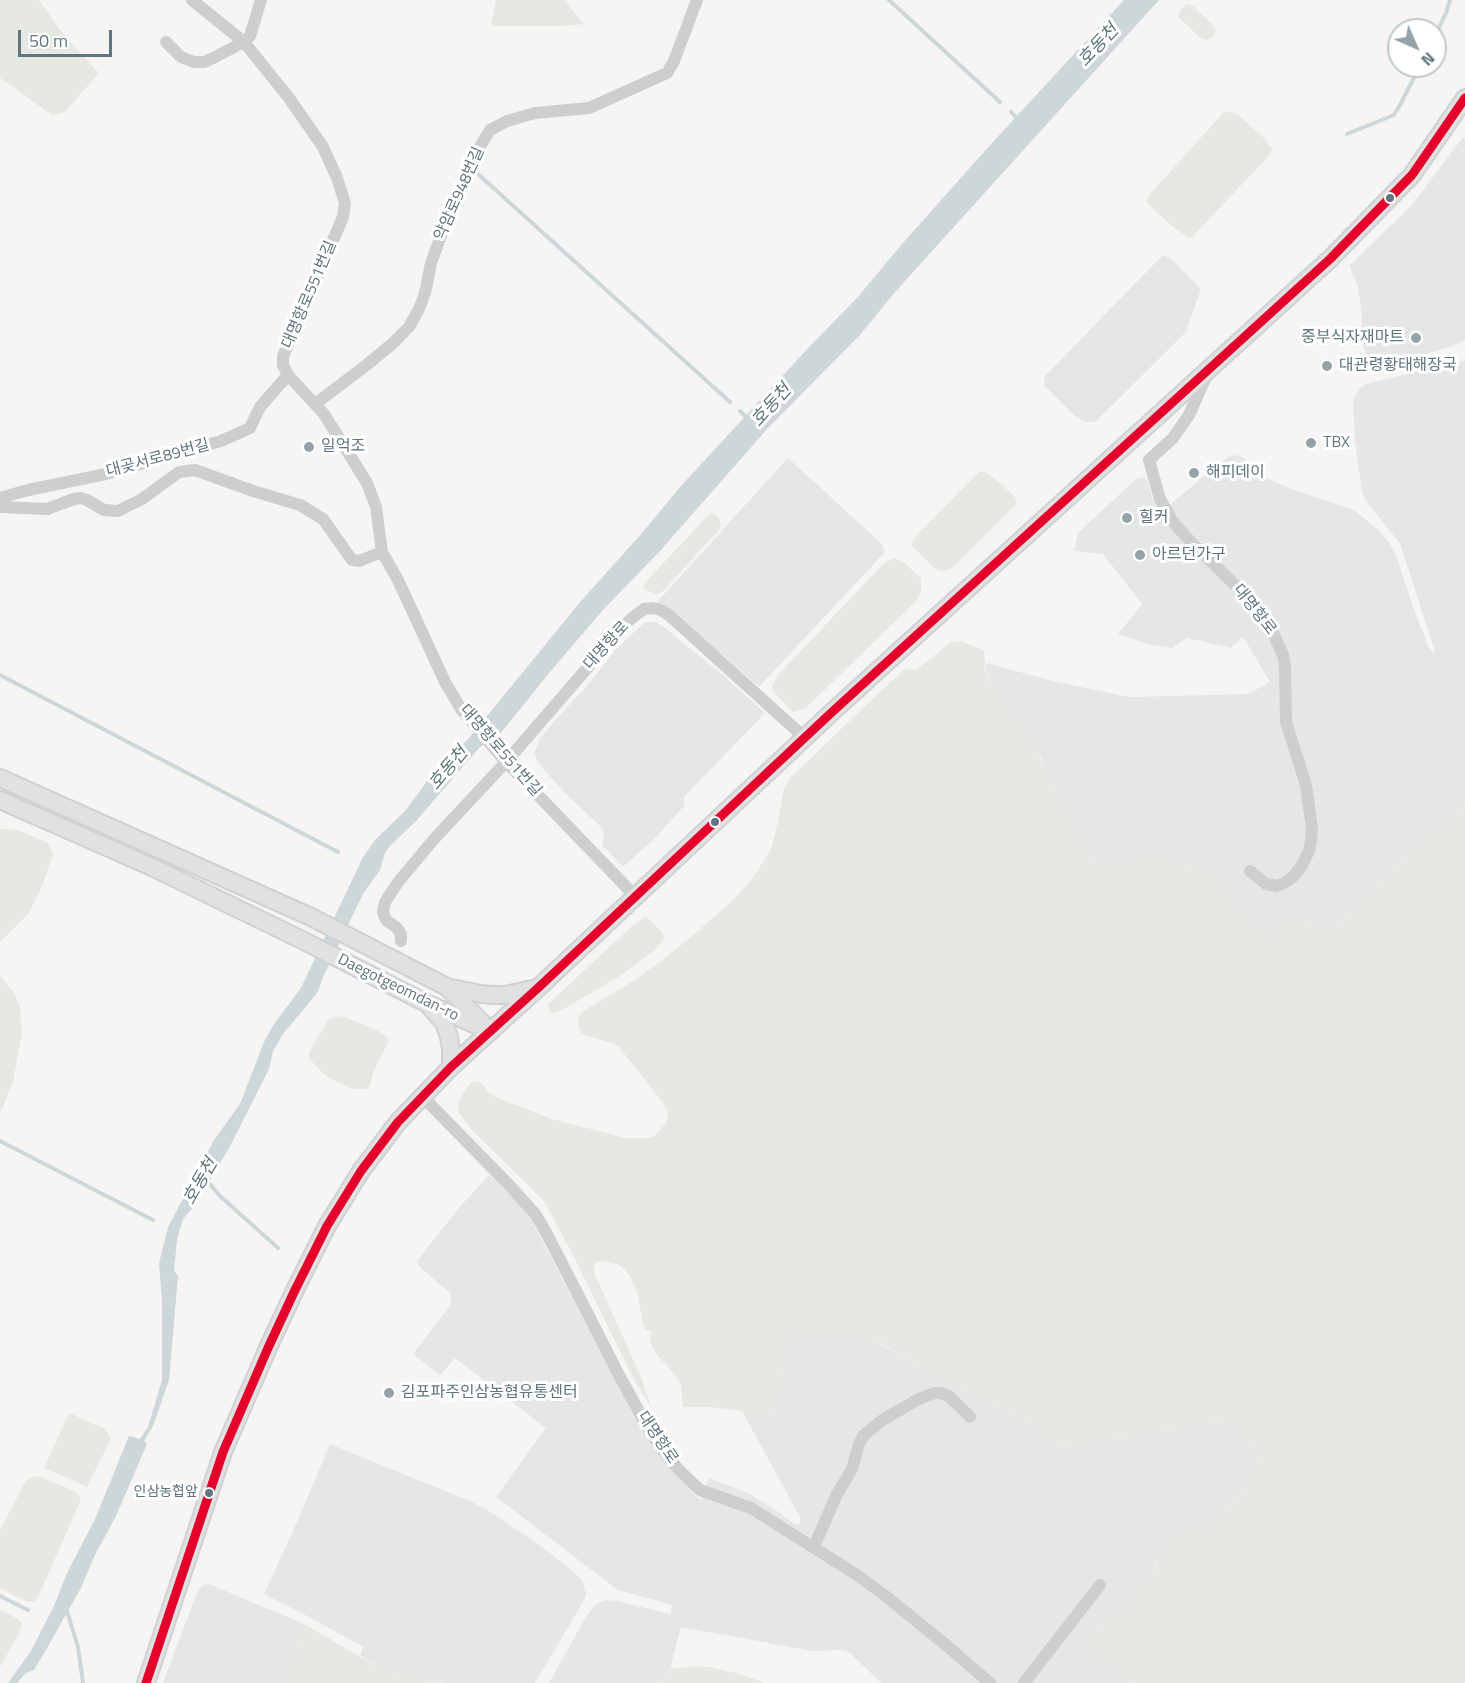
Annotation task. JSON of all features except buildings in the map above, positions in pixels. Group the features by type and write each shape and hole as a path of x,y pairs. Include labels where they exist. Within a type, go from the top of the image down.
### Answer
{"main road":[{"path":"146,1683 223,1452 295,1290 327,1226 361,1171 398,1122 451,1066 713,826 964,591 1330,259 1412,175 1465,98"},
{"name":"Daegotgeomdan-ro","path":"0,778 311,917 447,987 490,1031"},
{"name":"Daegotgeomdan-ro","path":"0,800 152,867 428,1004 490,1031"},
{"path":"447,987 481,994 505,995 539,987"},
{"path":"428,1004 444,1023 449,1036 452,1049 451,1066"}],"street":[{"name":"대명항로551번길","path":"192,0 244,42 284,91 322,147 337,178 345,203 343,217 283,356 283,365 288,375 329,423 367,483 376,507 382,552 461,710 504,759 635,896"},
{"path":"166,42 181,57 194,62 204,62 244,42 250,36 261,0"},
{"name":"약암로948번길","path":"315,404 364,367 409,327 425,293 432,263 449,214 473,158 490,130 507,121 535,113 589,108 667,73 674,61 697,0"},
{"name":"대명항로","path":"1210,368 1180,428 1173,438 1149,460 1160,499 1173,522 1258,611 1273,633 1283,655 1286,723 1306,785 1312,829 1311,841 1301,867 1292,878 1284,883 1276,886 1266,884 1250,871"},
{"name":"대곶서로89번길","path":"0,498 106,474 221,441 250,428 260,407 288,375"},
{"path":"0,507 47,509 81,498 104,510 118,511 142,499 179,472 195,470 300,505 323,519 352,560 359,561 382,552"},
{"name":"대명항로","path":"504,759 621,629 644,609 653,608 662,610 670,616 806,738"},
{"path":"401,941 401,934 397,928 386,920 383,912 385,902 399,881 504,759"},
{"name":"대명항로","path":"422,1096 536,1215 644,1421 675,1465 700,1490 751,1508 857,1575 887,1596 990,1683"},
{"path":"814,1547 836,1496 848,1477 863,1436 881,1421 934,1393 950,1397 970,1417"},
{"path":"1023,1683 1100,1585"}],"shaded area":[{"path":"0,0 39,0 63,34 99,73 65,112 52,115 0,78"},
{"path":"496,0 564,0 584,24 492,26"},
{"path":"1189,4 1214,26 1216,31 1210,39 1201,38 1179,18 1182,8"},
{"path":"1230,111 1238,115 1265,139 1272,149 1269,156 1190,239 1147,203 1148,196 1223,113"},
{"path":"1463,137 1465,139 1465,340 1453,346 1376,369 1369,364 1361,338 1362,316 1358,286 1349,266 1412,205"},
{"path":"1163,255 1170,258 1201,289 1186,332 1095,422 1084,422 1044,385 1045,376"},
{"path":"1465,360 1465,803 1404,857 1352,911 1339,921 1322,927 1302,918 1278,927 1271,938 1266,937 1195,865 1152,859 1134,859 1108,864 1096,861 1047,780 1043,772 1042,760 1034,743 992,687 986,673 986,663 1057,682 1129,697 1248,694 1270,682 1243,637 1231,648 1187,638 1172,648 1151,645 1118,634 1142,604 1103,554 1074,551 1078,533 1136,479 1142,477 1147,480 1153,500 1159,510 1170,505 1228,457 1236,455 1244,458 1264,477 1291,489 1354,510 1378,530 1390,544 1397,558 1429,648 1436,655 1400,543 1368,504 1362,492 1355,442 1353,400 1359,389 1366,384"},
{"path":"788,458 882,544 885,552 759,687 722,654 699,638 671,611 657,602"},
{"path":"980,471 987,473 1001,484 1015,497 1016,504 952,568 943,571 935,569 911,545 915,537"},
{"path":"710,513 716,515 720,520 721,526 718,531 663,591 658,594 646,591 643,588 644,584"},
{"path":"894,558 903,562 921,578 921,592 917,600 805,709 793,712 776,695 772,686 777,676 884,563"},
{"path":"645,622 656,622 665,628 765,713 684,797 684,806 655,838 623,867 602,845 604,833 601,827 565,793 540,765 534,754 539,740 551,725 586,687 616,649"},
{"path":"960,641 984,650 988,680 1034,743 1047,780 1069,811 1096,861 1108,864 1134,859 1152,859 1195,865 1215,877 1266,937 1271,937 1284,921 1292,918 1301,918 1322,927 1339,921 1352,911 1404,857 1465,803 1465,1683 1131,1683 1115,1666 1089,1656 1084,1643 1095,1630 1130,1600 1151,1575 1161,1551 1177,1529 1204,1531 1227,1507 1250,1477 1256,1466 1256,1454 1233,1422 1227,1421 1062,1448 1010,1413 925,1370 874,1340 861,1339 791,1338 774,1416 711,1407 683,1407 681,1385 677,1377 656,1354 650,1341 651,1331 646,1330 643,1325 638,1295 630,1276 617,1264 599,1261 594,1264 595,1275 641,1377 652,1409 632,1376 544,1201 470,1128 459,1113 458,1103 463,1093 472,1082 478,1081 488,1092 498,1098 552,1119 626,1138 654,1136 666,1123 668,1116 666,1108 619,1047 613,1043 586,1036 581,1032 578,1019 582,1012 638,978 727,906 751,881 771,849 784,789 791,777 904,669 916,670 951,642"},
{"path":"0,829 18,830 48,843 53,854 42,886 29,913 0,942"},
{"path":"645,917 662,932 664,938 651,953 618,977 562,1010 550,1012 548,1004 632,926"},
{"path":"0,976 13,991 20,1007 22,1032 13,1082 0,1114"},
{"path":"336,1016 345,1017 378,1031 386,1035 389,1041 374,1070 369,1089 353,1089 339,1083 323,1074 309,1058 309,1052 329,1019"},
{"path":"489,1175 518,1202 532,1221 629,1406 658,1451 701,1500 709,1478 748,1493 794,1524 800,1524 801,1519 742,1411 774,1416 791,1338 874,1340 925,1370 1010,1413 1062,1448 1227,1421 1233,1422 1256,1454 1256,1466 1216,1520 1204,1531 1198,1532 1157,1558 1151,1575 1130,1600 1095,1630 1115,1665 1131,1683 881,1683 844,1650 812,1651 681,1627 670,1669 663,1681 658,1679 655,1683 549,1683 582,1624 598,1603 605,1600 617,1601 670,1614 672,1605 618,1590 496,1497 546,1428 455,1358 440,1375 413,1354 451,1304 450,1293 420,1267 417,1261 458,1209"},
{"path":"69,1413 106,1429 111,1439 87,1487 44,1468"},
{"path":"330,1444 489,1511 541,1546 582,1580 586,1595 583,1602 535,1683 445,1683 393,1673 376,1666 360,1655 363,1647 264,1594"},
{"path":"38,1476 75,1491 80,1497 80,1502 39,1595 34,1602 27,1602 0,1588 0,1530 23,1486 29,1478"},
{"path":"209,1584 304,1624 285,1683 163,1683 198,1590 203,1585"},
{"path":"0,1609 22,1623 0,1667"},
{"path":"304,1624 376,1666 393,1673 445,1683 285,1683"},
{"path":"697,1666 740,1674 765,1683 655,1683 658,1679 663,1681 670,1669"}],"water":[{"name":"호동천","path":"1124,0 1159,0 896,291 859,336 768,428 660,551 603,610 500,734 479,748 417,820 385,853 380,870 363,894 318,992 283,1034 273,1051 269,1069 229,1148 195,1205 183,1219 177,1240 174,1271 178,1276 169,1380 153,1426 144,1441 147,1444 116,1516 95,1555 81,1588 47,1648 34,1670 26,1673 17,1683 8,1683 31,1651 53,1608 67,1573 95,1519 129,1436 140,1439 148,1427 162,1380 162,1302 159,1263 168,1227 214,1140 240,1104 264,1042 274,1024 301,988 363,857 375,840 405,811 428,780 469,738 581,601 680,487 857,298 991,144"}],"waterway":[{"path":"889,0 1000,102"},
{"path":"1444,18 1450,0"},
{"path":"1347,134 1394,115 1414,78"},
{"path":"1011,112 1019,120"},
{"path":"478,174 730,402"},
{"name":"호동천","path":"740,411 748,419"},
{"path":"0,675 338,852"},
{"path":"0,1141 153,1220"},
{"name":"호동천","path":"207,1181 220,1196 278,1248"},
{"path":"0,1596 28,1610"},
{"path":"66,1608 78,1647 83,1683"}],"transit line":[{"path":"146,1683 223,1452 268,1348 327,1226 361,1171 398,1122 451,1067 831,713 1330,259 1412,175 1465,98"}],"place":[{"name":"중부식자재마트","path":"1416,338"},
{"name":"대관령황태해장국","path":"1327,366"},
{"name":"TBX","path":"1311,443"},
{"name":"일억조","path":"309,447"},
{"name":"해피데이","path":"1194,473"},
{"name":"힐커","path":"1127,518"},
{"name":"아르던가구","path":"1140,555"},
{"name":"김포파주인삼농협유통센터","path":"389,1393"},
{"name":"인삼농협앞","path":"209,1493"}]}
